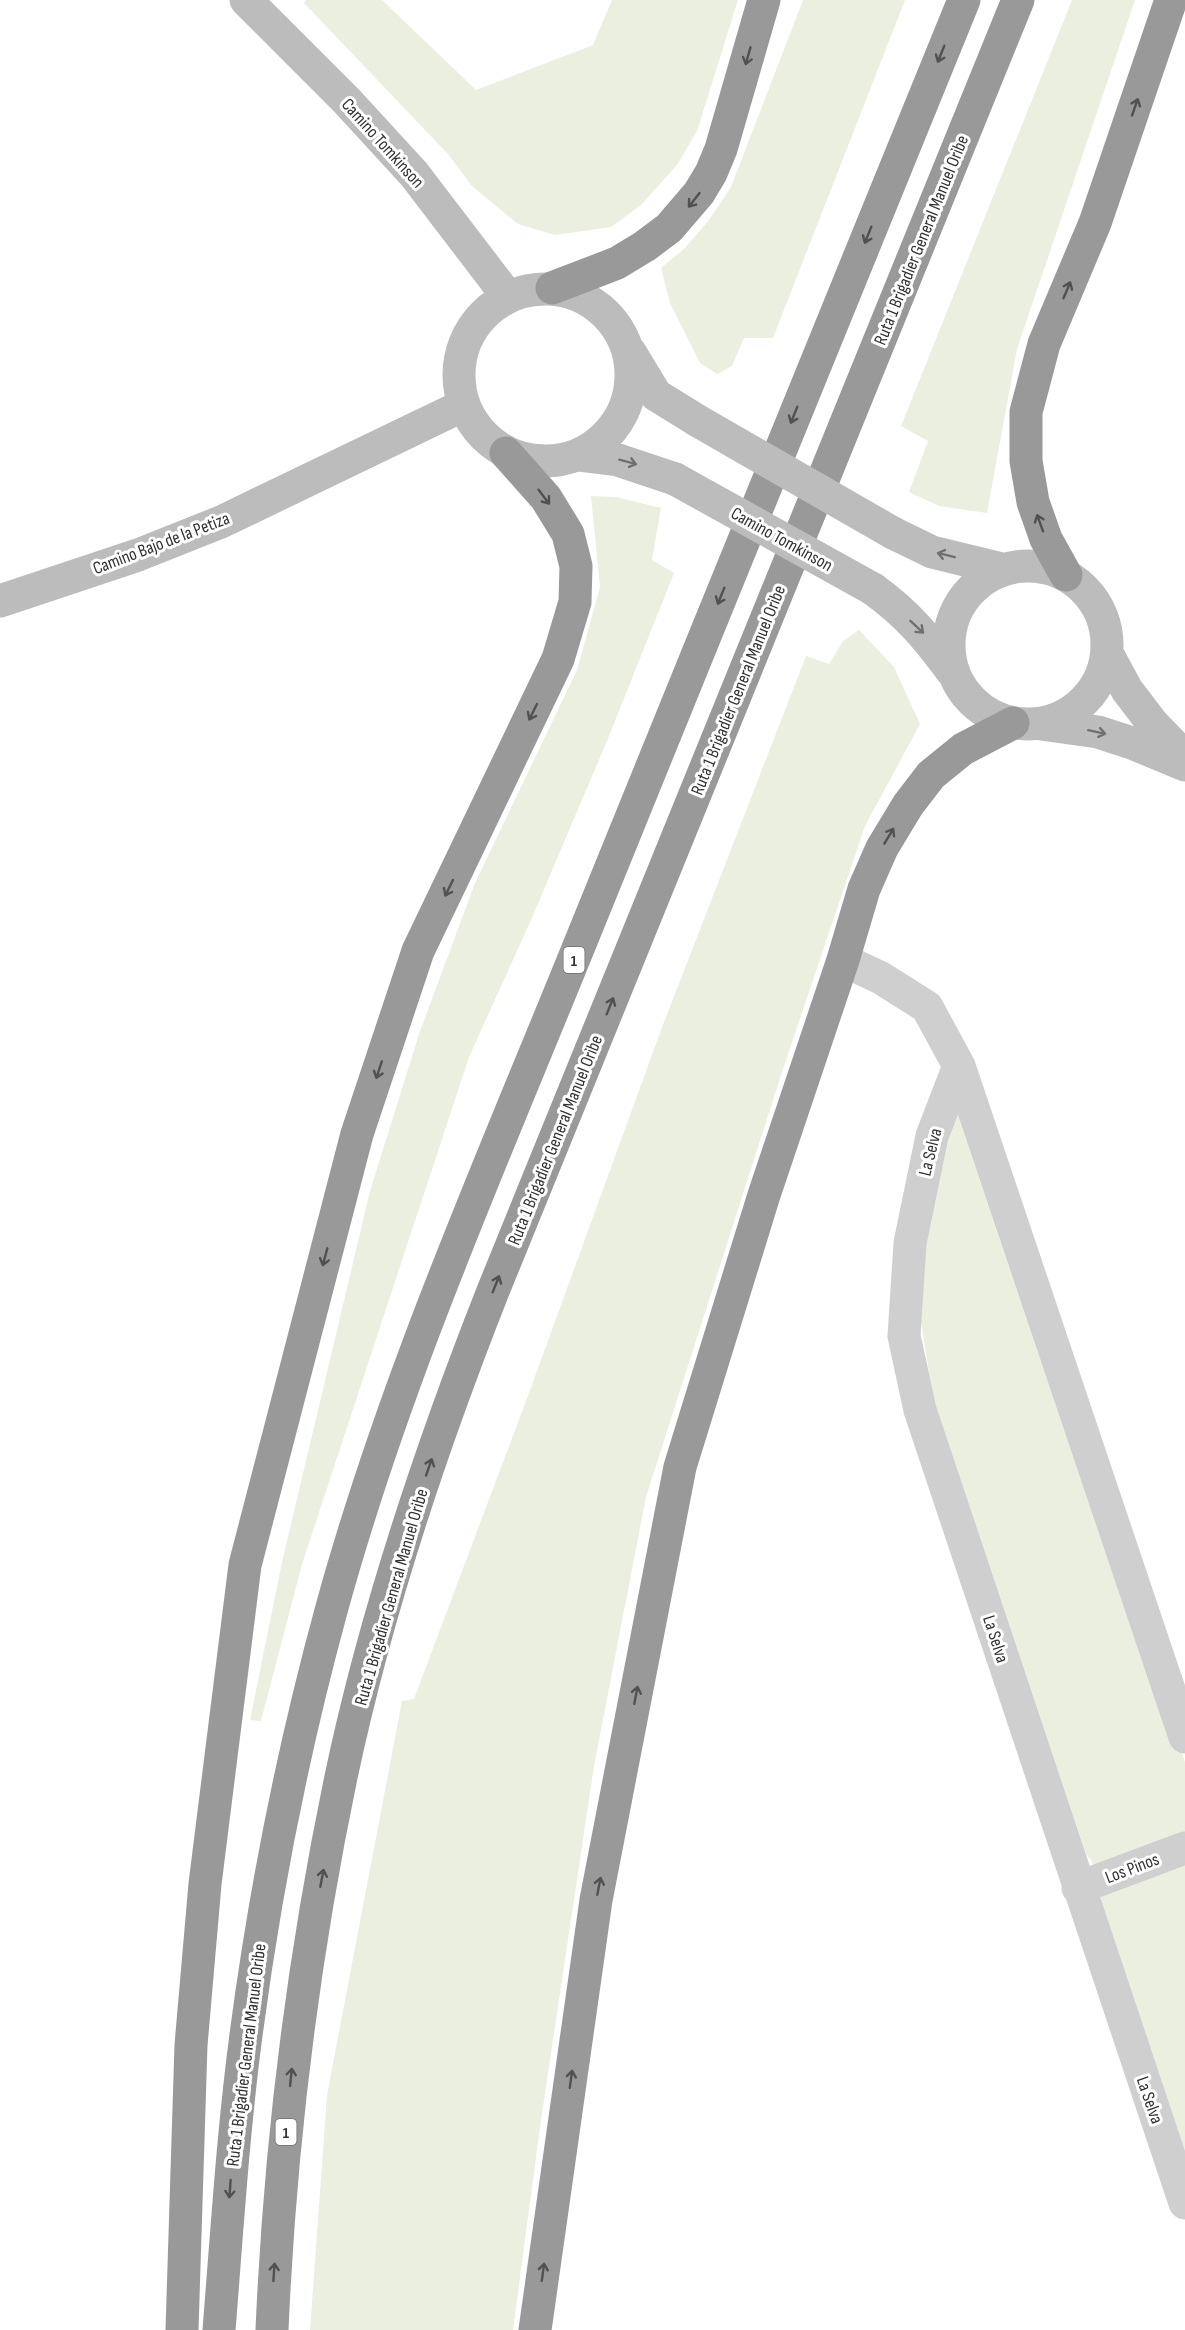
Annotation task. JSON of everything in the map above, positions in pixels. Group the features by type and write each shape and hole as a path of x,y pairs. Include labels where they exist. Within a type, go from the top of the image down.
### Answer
{"highway":[{"path":"552,288 617,263 645,246 669,228 699,194 721,149 764,0"},
{"name":"Ruta 1 Brigadier General Manuel Oribe","path":"219,2330 232,2164 246,2037 279,1823 331,1610 372,1473 421,1337 498,1145 964,0"},
{"name":"Ruta 1 Brigadier General Manuel Oribe","path":"272,2330 285,2141 293,2062 311,1936 342,1775 372,1653 414,1511 460,1374 493,1291 1018,0"},
{"path":"1066,575 1046,539 1033,502 1026,461 1026,412 1044,344 1095,223 1171,0"},
{"path":"183,2330 191,2045 205,1884 246,1565 357,1134 418,951 558,659 575,602 576,566 568,534 546,498 507,453"},
{"path":"535,2330 596,1900 680,1467 764,1195 843,960 864,889 882,848 908,805 931,775 963,749 1026,723"}],"street":[{"name":"Camino Tomkinson","path":"246,0 347,101 414,174 508,297"},
{"path":"627,347 632,379 624,411 605,438 578,455 542,462 507,453 480,433 464,405 459,384 459,363 465,342 475,324 490,308 508,297 529,290 552,288 572,292 590,300 606,313 618,329 656,395 893,533 932,552 1002,569"},
{"name":"Camino Bajo de la Petiza","path":"0,601 138,555 221,522 424,422 464,405"},
{"name":"Camino Tomkinson","path":"578,455 618,460 675,479 873,589 925,634 955,675"},
{"path":"1026,723 1064,716 1085,700 1100,678 1107,653 1106,629 1098,608 1084,589 1066,575 1046,567 1024,566 1002,569 980,581 962,601 951,624 949,650 955,675 969,697 988,714 1026,723 1098,732 1132,742 1185,765"},
{"path":"1107,653 1127,690 1152,724 1185,757"},
{"path":"843,960 881,978 927,1007 959,1066 1185,1737"},
{"name":"La Selva","path":"959,1066 932,1136 910,1243 904,1336 920,1410 1185,2203"},
{"name":"Los Pinos","path":"1078,1888 1185,1848"}],"shaded area":[{"path":"306,0 382,0 476,90 593,45 612,0 738,0 697,131 677,165 641,205 611,227 555,235 518,224 472,186 448,154 304,3"},
{"path":"803,0 905,0 773,338 744,338 732,366 717,374 700,363 670,303 661,268 685,248 709,220 731,187"},
{"path":"1072,0 1135,0 1017,349 987,513 939,506 909,492 928,441 901,426"},
{"path":"591,496 616,497 661,508 652,560 674,573 607,741 531,920 469,1057 302,1564 261,1721 250,1720 282,1562 370,1191 419,1034 475,883 577,670 600,587"},
{"path":"859,630 894,667 920,724 865,826 783,1069 646,1497 594,1766 541,2120 513,2330 310,2330 327,2095 402,1701 414,1699 529,1393 661,1030 806,656 829,664 843,641"},
{"path":"958,1092 1185,1762 1185,1836 1097,1868 1086,1854 935,1413 918,1301 925,1198"},
{"path":"1185,1863 1185,2187 1099,1899 1112,1889"}]}
